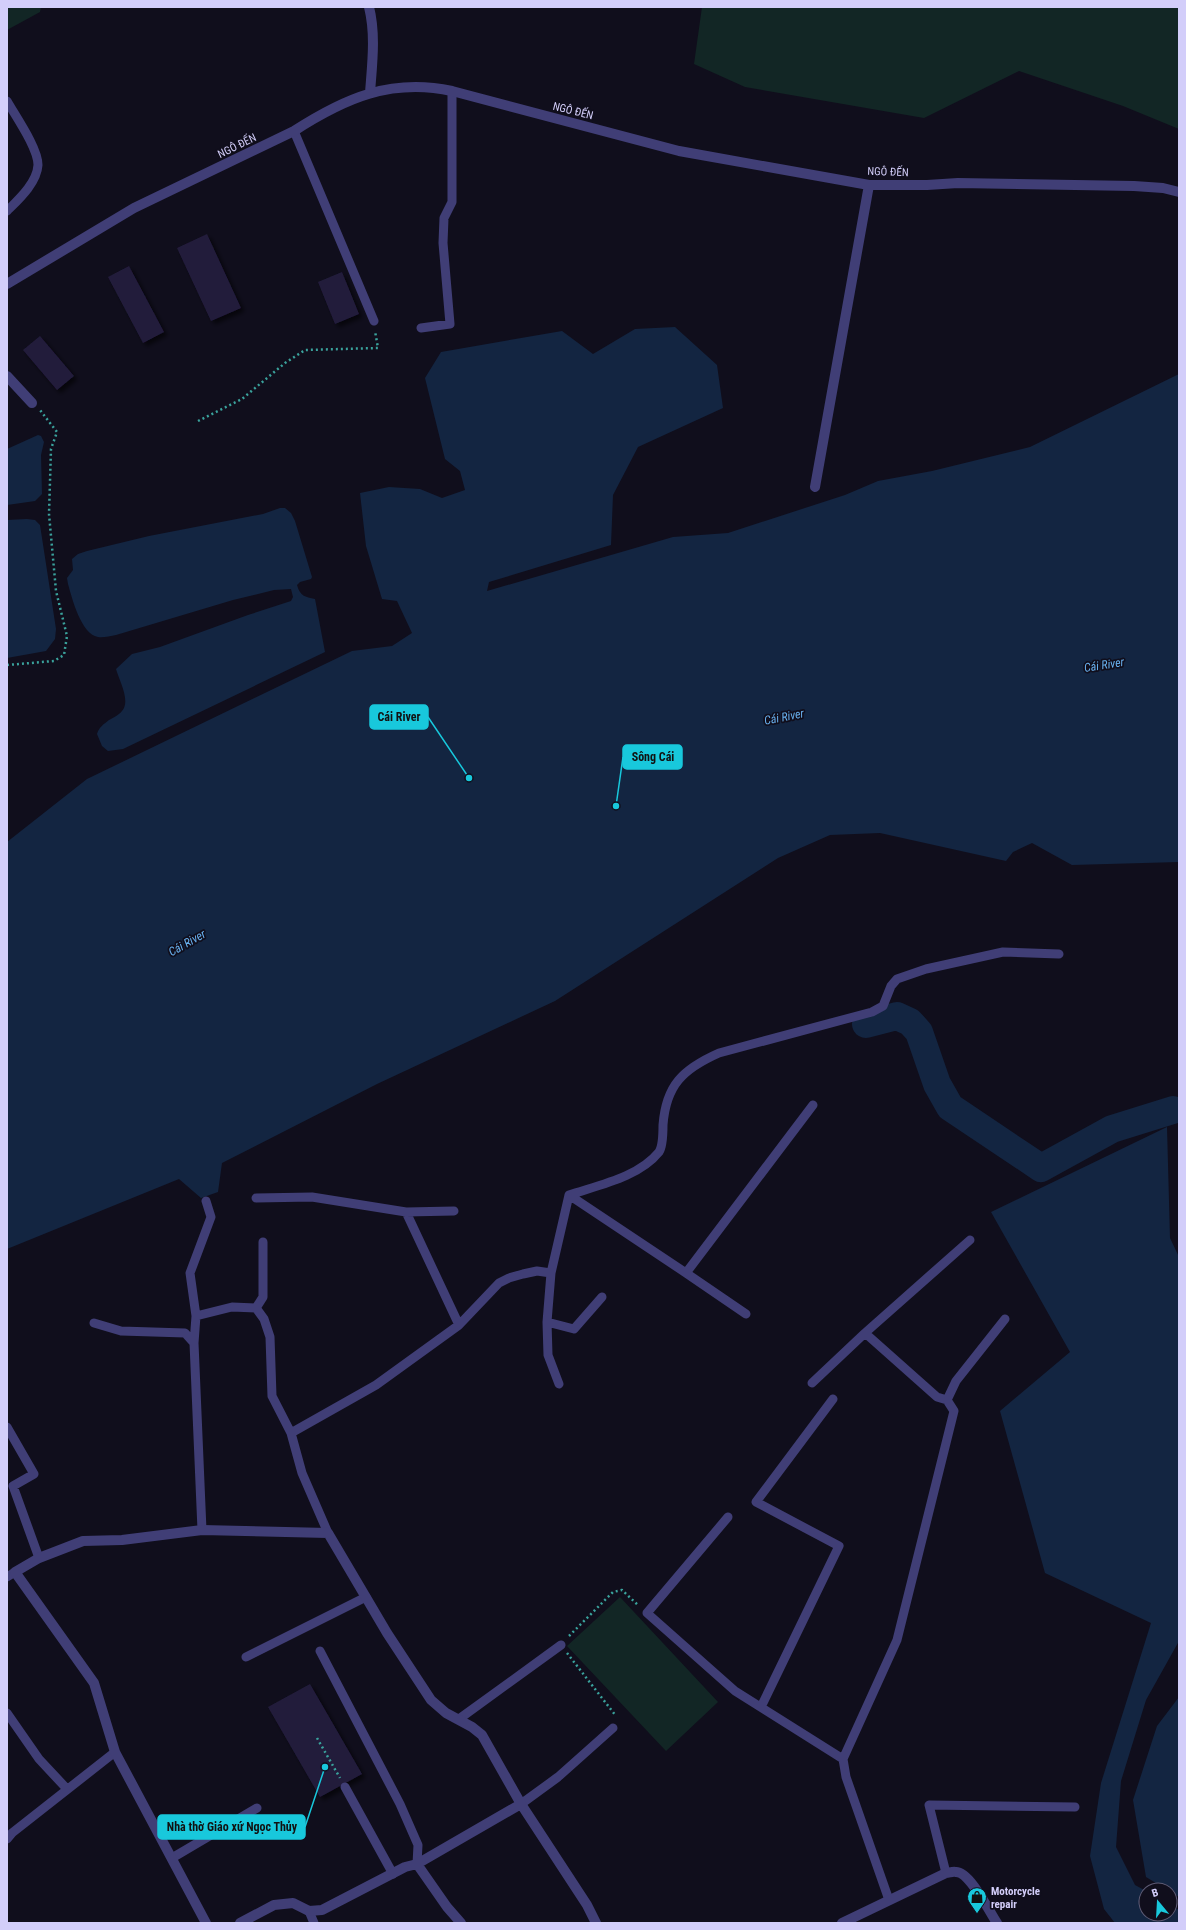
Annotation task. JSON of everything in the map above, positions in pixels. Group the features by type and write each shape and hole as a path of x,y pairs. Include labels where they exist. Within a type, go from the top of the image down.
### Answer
{"street":[{"path":"369,7 372,19 370,93"},
{"name":"NGÔ ĐẾN","path":"7,284 134,208 294,132 313,119 370,93 410,86 434,87 452,91 679,151 869,184 927,185 958,183 1134,186 1163,188 1179,192"},
{"path":"815,488 869,184"},
{"path":"7,376 32,403"},
{"path":"206,1923 115,1752 94,1683 11,1574 39,1558 83,1541 122,1540 202,1530 328,1533 431,1700 446,1712 472,1727 482,1735 521,1804 587,1905 596,1923"},
{"path":"240,1923 274,1905 293,1903 309,1911 322,1910 405,1867 417,1864 521,1804"},
{"path":"417,1864 446,1907 461,1923"},
{"path":"842,1923 946,1873 956,1871 965,1876 997,1923"}],"lane":[{"path":"421,328 450,324 442,243 444,218 452,202 452,91"},
{"path":"7,102 34,152 38,164 31,184 7,211"},
{"path":"294,132 374,321"},
{"path":"569,1195 614,1180 636,1170 651,1160 660,1150 667,1099 676,1084 698,1063 726,1052 872,1012 882,1006 891,986 897,979 926,969 1003,952 1059,954"},
{"path":"686,1273 813,1105"},
{"path":"559,1384 548,1355 547,1322 551,1273 569,1195"},
{"path":"569,1195 746,1314"},
{"path":"256,1198 312,1197 406,1212 454,1211"},
{"path":"202,1530 194,1343 196,1316 190,1273 211,1218 206,1201"},
{"path":"406,1212 459,1325"},
{"path":"812,1383 865,1333 970,1240"},
{"path":"256,1308 263,1297 263,1242"},
{"path":"291,1433 376,1386 459,1325 489,1292 509,1278 538,1271 551,1273"},
{"path":"547,1322 574,1329 602,1296"},
{"path":"196,1316 232,1307 256,1308"},
{"path":"256,1308 264,1319 270,1337 272,1396 291,1433 302,1473 328,1533"},
{"path":"947,1400 956,1381 1005,1319"},
{"path":"94,1323 121,1331 185,1333 194,1343"},
{"path":"865,1333 937,1396 947,1400 954,1411 897,1640 843,1759 846,1777 889,1900"},
{"path":"761,1707 839,1546 756,1502 833,1399"},
{"path":"7,1427 34,1474 13,1486 39,1558"},
{"path":"728,1517 646,1613 735,1691 843,1759"},
{"path":"246,1656 366,1596"},
{"path":"459,1719 561,1645"},
{"path":"320,1651 400,1804 418,1845 417,1864"},
{"path":"7,1713 39,1759 67,1789"},
{"path":"521,1804 558,1777 613,1728"},
{"path":"7,1839 12,1833 115,1752"},
{"path":"345,1787 393,1874"},
{"path":"946,1873 929,1805 1075,1807"},
{"path":"172,1858 257,1808"},
{"path":"309,1911 314,1923"}],"path":[{"path":"198,421 242,399 285,363 305,350 378,348 374,321"},
{"path":"7,665 54,661 64,655 67,636 56,591 49,514 51,450 57,432 48,419 32,403"},
{"path":"613,1728 617,1717 561,1645 613,1592 622,1590 646,1613"},
{"path":"317,1738 345,1787"}],"green space":[{"path":"7,7 41,7 40,12 7,30"},
{"path":"702,7 1179,7 1179,129 1123,106 1019,71 924,118 745,87 694,64"},
{"path":"620,1597 718,1702 666,1751 567,1646"}],"water":[{"path":"675,327 717,365 723,408 638,447 613,495 611,545 489,582 487,591 673,537 728,533 845,495 878,481 932,471 1030,447 1179,374 1179,862 1072,865 1032,843 1013,852 1006,861 880,833 830,835 778,858 555,1001 377,1084 222,1163 218,1192 201,1198 179,1179 7,1249 7,842 87,779 352,651 392,646 412,633 397,601 382,599 366,546 360,493 389,487 420,489 442,498 465,490 460,471 445,459 425,378 441,352 562,331 593,354 635,329"},
{"path":"38,435 41,436 44,442 41,455 42,494 35,501 7,505 7,449"},
{"path":"280,508 285,508 291,513 295,521 312,577 311,579 300,582 297,585 303,595 308,598 315,599 325,652 123,749 108,751 102,746 97,734 102,726 119,714 124,707 125,696 116,669 132,654 160,647 291,601 293,597 291,589 274,590 233,600 116,635 98,637 92,634 82,623 75,606 67,578 73,570 72,559 78,554 87,551 149,536 263,514"},
{"path":"7,520 35,520 40,525 56,629 55,639 46,651 7,658"},
{"path":"1167,1127 1170,1238 1179,1257 1179,1641 1146,1700 1121,1781 1116,1847 1135,1885 1138,1887 1138,1922 1178,1922 1178,1909 1179,1923 1115,1923 1104,1909 1090,1856 1101,1783 1151,1623 1045,1573 1000,1411 1070,1352 991,1212"},
{"path":"1179,1697 1179,1897 1178,1882 1154,1882 1146,1877 1133,1800 1157,1726"}],"building":[{"path":"207,234 241,308 211,321 177,248"},
{"path":"129,266 164,332 143,343 108,277"},
{"path":"342,272 359,314 335,324 318,282"},
{"path":"40,336 74,376 57,390 23,350"},
{"path":"310,1684 362,1774 320,1797 268,1707"}],"waterway":[{"path":"866,1024 897,1016 910,1022 919,1032 937,1084 950,1107 1041,1168 1112,1129 1173,1110"}],"place":[{"name":"Cái River","path":"469,778"},
{"name":"Sông Cái","path":"616,806"},
{"name":"Nhà thờ Giáo xứ Ngọc Thủy","path":"325,1767"},
{"name":"Motorcycle repair","path":"977,1914"}]}
